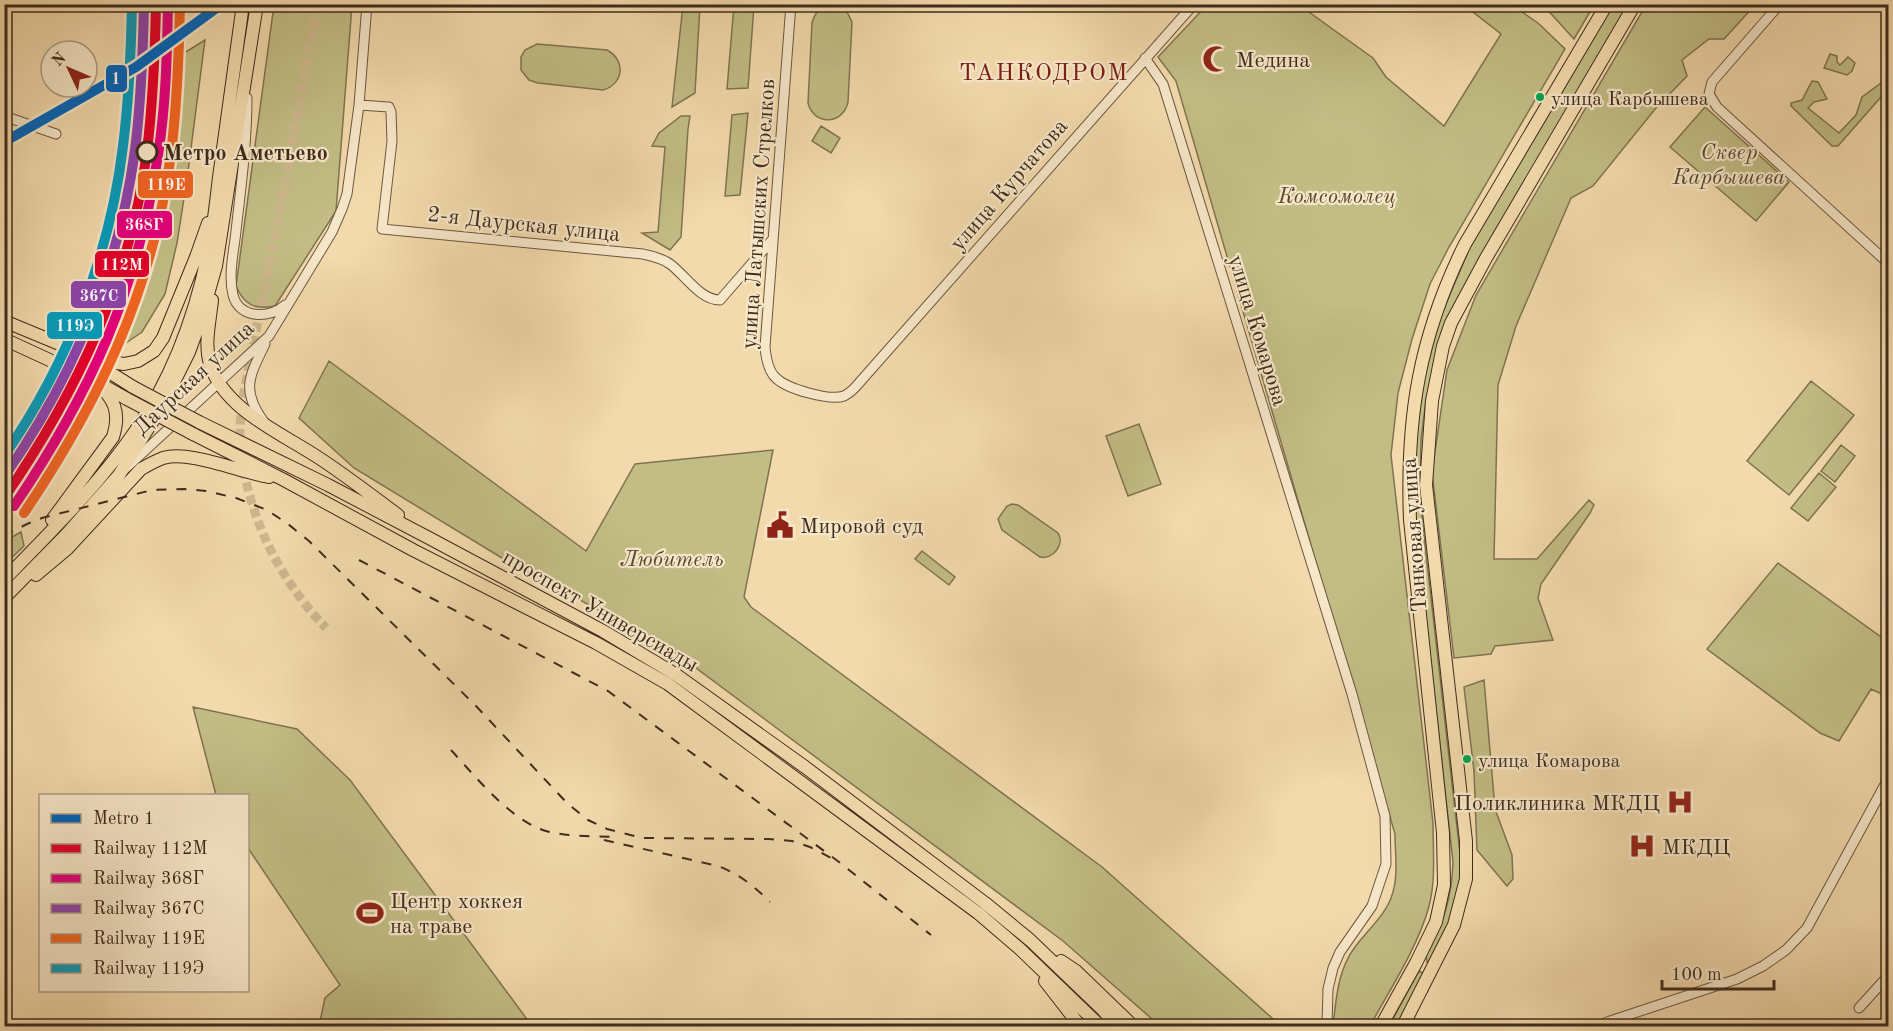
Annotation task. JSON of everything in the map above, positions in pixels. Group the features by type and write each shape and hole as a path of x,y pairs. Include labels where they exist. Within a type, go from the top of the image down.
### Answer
{"main road":[{"path":"4,580 95,483 135,433 169,371 195,308 210,244 243,4"},
{"path":"257,4 216,266 207,347 210,364 219,384 230,398 269,427 316,455 429,538"},
{"name":"Танковая улица","path":"1381,1026 1436,922 1444,885 1443,833 1408,485 1410,439 1419,377 1434,315 1465,244 1607,4"},
{"name":"Танковая улица","path":"1403,1026 1454,926 1466,879 1466,841 1426,485 1428,439 1435,381 1451,323 1486,258 1635,4"},
{"path":"74,350 124,364 138,361 154,351 163,338 216,205"},
{"path":"119,475 180,371 200,322 216,266"},
{"name":"проспект Универсиады","path":"4,321 74,350 133,387 429,538 603,631 675,674 814,774 985,903 1030,940 1117,1026"},
{"name":"проспект Универсиады","path":"4,339 95,381 413,550 596,643 668,684 978,913 1020,949 1100,1026"},
{"path":"4,580 113,437 117,417 115,407 107,392 95,381"},
{"path":"6,596 29,581 67,549 141,469 153,462 171,457 191,457 284,480"},
{"name":"Даурская улица","path":"6,596 66,535 119,475"},
{"path":"1030,940 1076,971 1133,1026"},
{"path":"1020,949 1080,1026"},
{"path":"1416,963 1432,970"}],"street":[{"name":"улица Латышских Стрелков","path":"791,4 765,347 767,362 775,377 788,386 832,397 844,396 852,391"},
{"name":"улица Курчатова","path":"852,391 1194,4"},
{"path":"1780,4 1712,82 1709,94 1717,107 1888,263"},
{"name":"Даурская улица","path":"119,475 269,336 332,232 347,194 359,105 367,6"},
{"name":"улица Комарова","path":"1145,58 1163,84 1349,686 1385,816 1386,864 1372,906 1340,952 1332,968 1328,989 1327,1026"},
{"path":"246,79 247,125 232,272 234,298 239,306 262,316 281,309 293,297"},
{"name":"2-я Даурская улица","path":"359,105 389,107 391,111 392,141 382,229 643,254 660,258 670,264 712,300 720,300 773,239"},
{"path":"4,116 56,134"},
{"path":"269,336 249,380 249,393 254,406 269,427"},
{"path":"1598,1026 1737,979 1763,966 1786,950 1807,928 1888,779"},
{"path":"1859,1008 1888,976"}],"green space":[{"path":"274,5 352,5 336,211 275,306 262,307 247,302 236,286"},
{"path":"683,5 700,5 695,93 672,107"},
{"path":"734,5 754,5 748,88 727,89"},
{"path":"834,5 846,10 852,22 848,102 840,115 828,120 816,116 808,103 812,23 820,10"},
{"name":"Комсомолец","path":"1207,5 1299,5 1373,58 1386,77 1444,126 1501,34 1464,5 1486,5 1490,8 1493,5 1512,5 1538,23 1565,49 1449,247 1430,284 1398,393 1391,455 1433,823 1433,875 1429,906 1418,936 1403,968 1370,1026 1333,1026 1335,1005 1341,975 1349,956 1380,917 1391,898 1396,874 1395,834 1176,81 1158,57"},
{"path":"1543,5 1594,5 1574,39"},
{"path":"1612,5 1628,5 1439,344 1426,400 1421,440 1422,518 1461,863 1460,887 1455,911 1427,962 1426,956 1442,922 1448,899 1453,862 1415,520 1416,440 1424,378 1440,318 1471,245"},
{"path":"1646,5 1755,5 1724,39 1709,39 1682,60 1687,76 1656,108 1593,186 1571,198 1516,326 1498,385 1494,559 1537,559 1589,500 1594,505 1541,584 1538,598 1553,640 1495,646 1491,654 1454,658 1432,472 1447,370 1476,295"},
{"path":"205,40 177,243 165,294 142,332 126,343 113,337 137,271 155,202 164,132 168,63"},
{"path":"537,44 607,50 613,54 620,65 619,77 615,83 603,90 529,80 521,70 521,57 525,50"},
{"path":"1830,54 1837,56 1837,62 1840,65 1848,57 1855,63 1852,71 1847,75 1824,68"},
{"path":"1888,78 1888,89 1838,146 1832,146 1791,106 1791,103 1802,100 1812,81 1818,82 1827,99 1814,102 1808,108 1839,133 1856,115 1862,97"},
{"name":"Сквер Карбышева","path":"1705,107 1789,182 1756,221 1670,147"},
{"path":"748,113 740,195 725,196 732,115"},
{"path":"681,116 690,116 681,237 670,250 642,233 658,232 665,147 652,146 659,133"},
{"path":"821,126 840,138 831,153 812,141"},
{"name":"Любитель","path":"329,361 586,551 635,464 773,450 744,597 751,607 1102,867 1281,1026 1160,1026 1063,941 669,648 502,558 354,468 299,418"},
{"path":"1811,381 1854,415 1789,495 1747,461"},
{"path":"56,400 5,481 5,450 41,402"},
{"path":"1139,424 1161,484 1128,496 1106,436"},
{"path":"1841,445 1855,456 1835,482 1821,471"},
{"path":"1819,473 1836,487 1808,521 1791,508"},
{"path":"1018,505 1058,533 1060,542 1053,554 1040,557 1002,530 998,519 1007,506"},
{"path":"21,532 24,546 5,564 5,541"},
{"path":"922,551 955,577 949,585 915,559"},
{"path":"1778,563 1888,642 1888,697 1871,689 1839,741 1820,733 1707,649"},
{"path":"1484,680 1495,809 1512,855 1513,879 1507,886 1477,850 1474,771 1464,687"},
{"name":"Центр хоккея на траве","path":"193,707 297,729 350,780 532,1026 319,1026 325,998 340,985 249,849 249,794 216,794"},
{"path":"1419,971 1423,973 1423,977 1396,1026 1389,1026"}],"tunnel":[{"path":"317,4 246,383 240,447 247,484 261,529 295,591 326,628"}],"railway":[{"path":"4,536 42,518 152,490 206,491 236,498 267,510 309,541 476,706 567,803 588,820 607,829 642,838 792,841 810,847 839,862"},
{"path":"359,560 608,691 839,862 931,935"},
{"path":"451,750 496,798 522,820 550,832 566,835 615,837"},
{"path":"604,840 718,866 746,881 770,902"}],"metro line":[{"name":"1","path":"4,142 136,67 222,4"}],"rail line":[{"name":"119Э","path":"4,456 27,421 66,347 82,308 108,228 117,187 125,128 132,4"},
{"name":"367С","path":"4,477 51,401 71,362 89,321 117,238 128,194 135,150 144,4"},
{"name":"112М","path":"4,498 55,417 77,375 97,333 128,244 147,151 156,4"},
{"name":"368Г","path":"14,506 66,423 88,381 124,295 138,251 161,136 166,80 168,4"},
{"name":"119Е","path":"24,513 76,429 99,386 136,298 151,251 163,204 171,154 180,5"}],"place":[{"name":"Медина","path":"1216,59"},
{"name":"улица Карбышева","path":"1540,97"},
{"name":"Метро Аметьево","path":"147,152"},
{"name":"Мировой суд","path":"780,525"},
{"name":"улица Комарова","path":"1467,759"},
{"name":"Поликлиника МКДЦ","path":"1680,802"},
{"name":"МКДЦ","path":"1642,846"},
{"name":"Центр хоккея на траве","path":"370,913"}],"district":[{"name":"ТАНКОДРОМ","path":"1044,72"}]}
